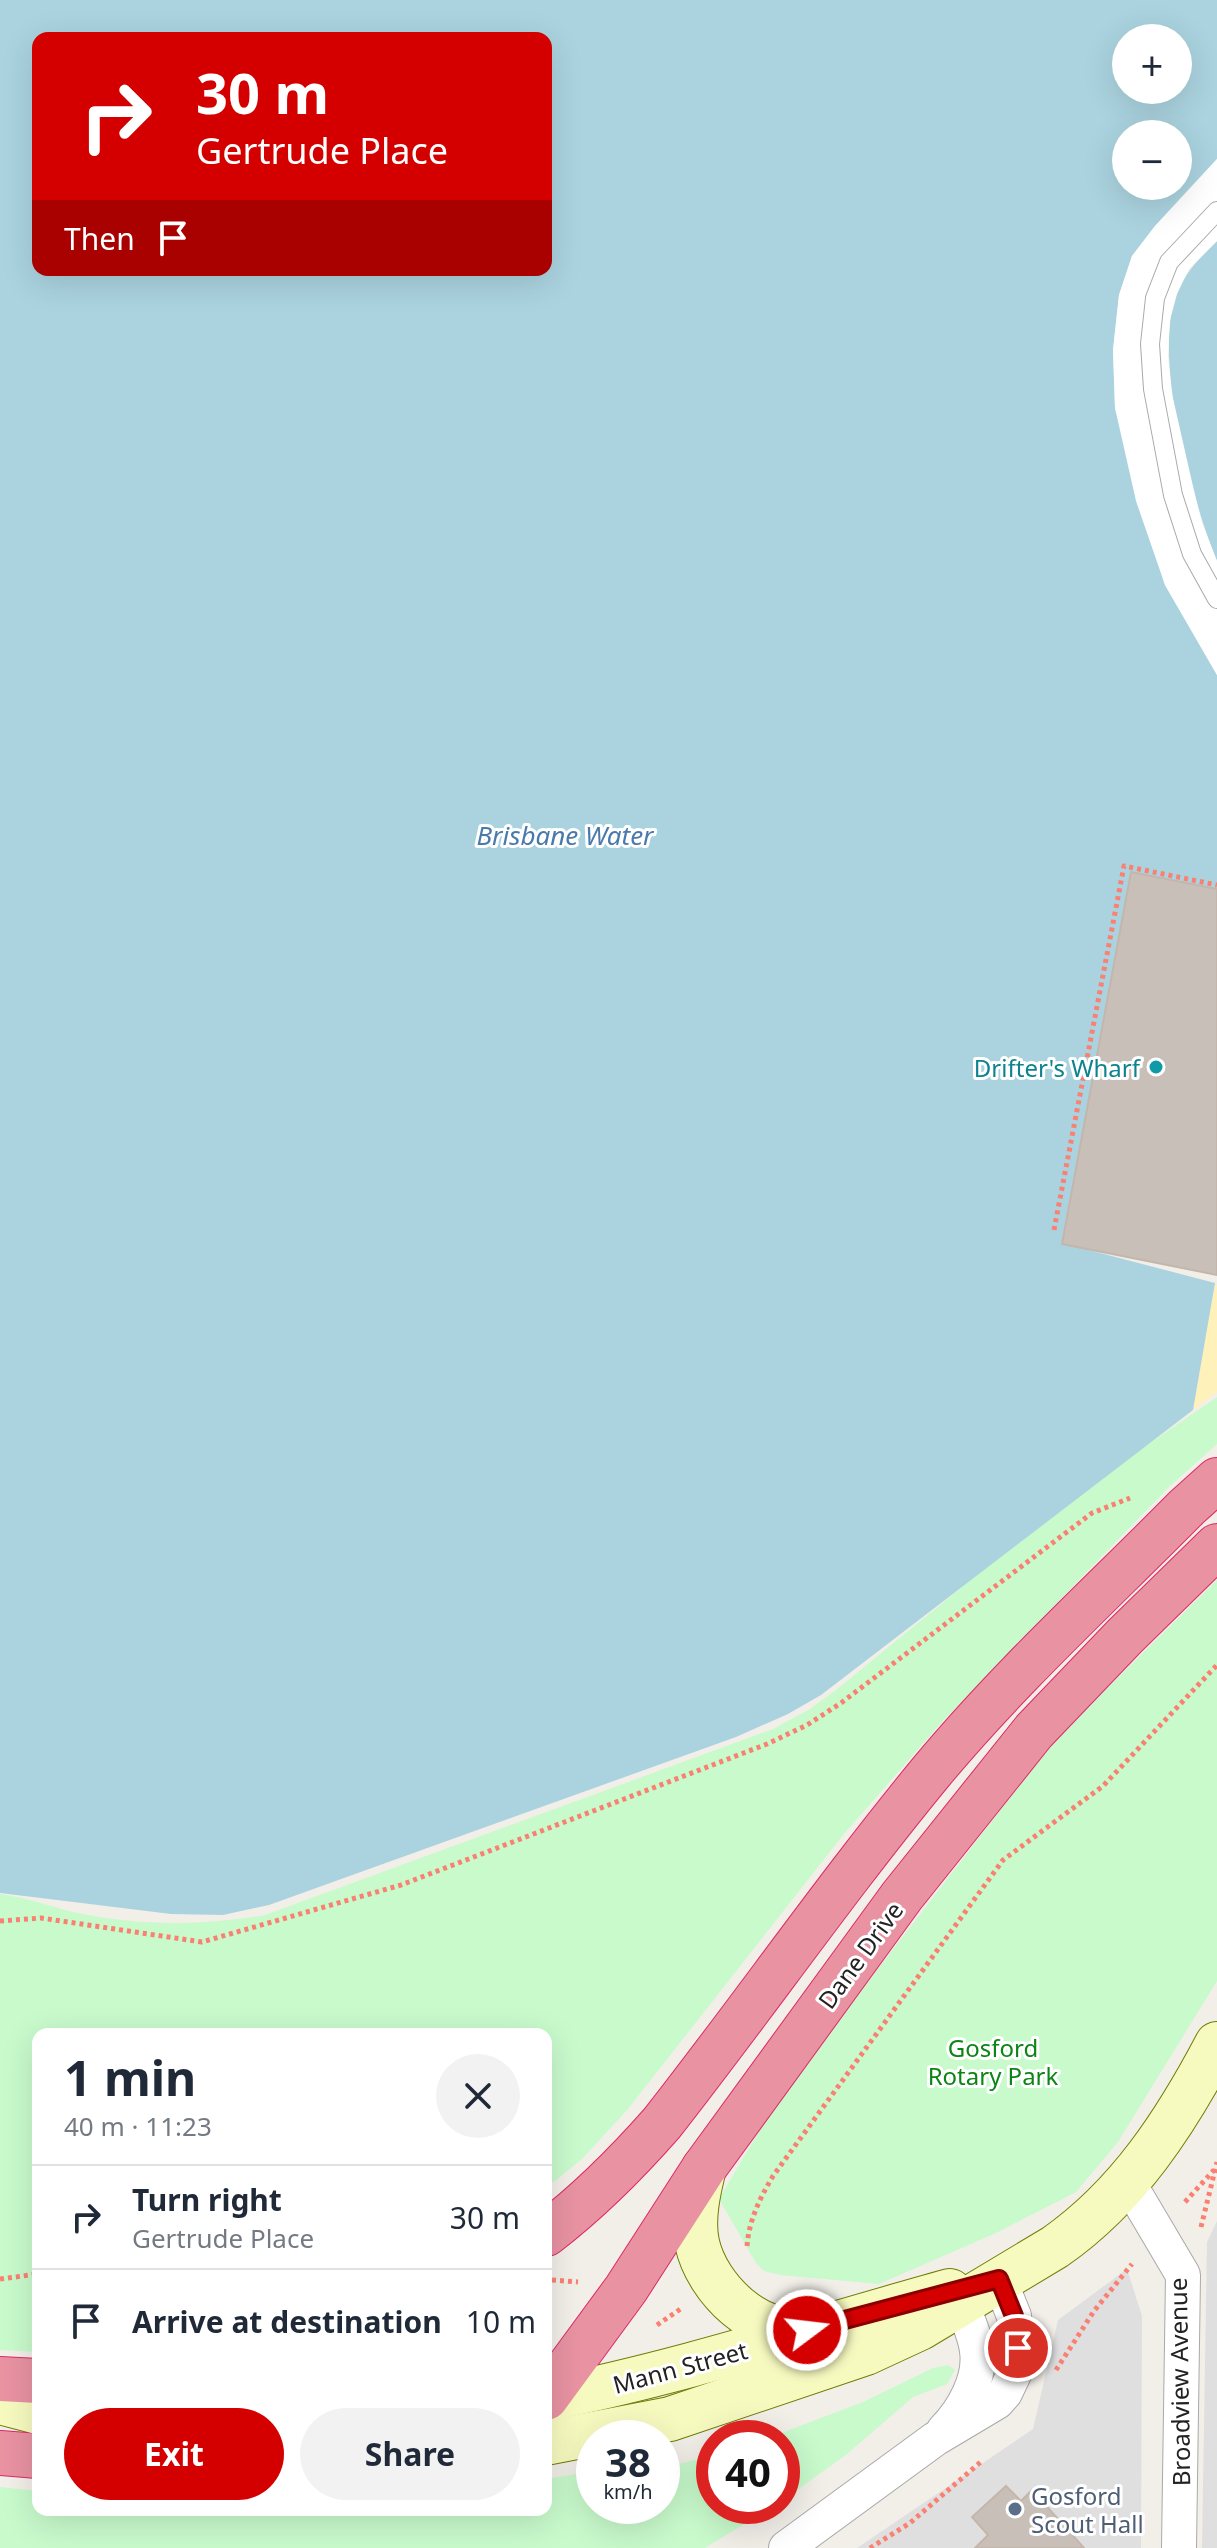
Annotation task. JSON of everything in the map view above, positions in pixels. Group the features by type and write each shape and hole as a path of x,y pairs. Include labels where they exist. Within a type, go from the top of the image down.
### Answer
{"highway":[{"path":"552,2229 590,2198 662,2123 859,1861 933,1770 1009,1686 1217,1480"},
{"name":"Dane Drive","path":"552,2391 626,2289 704,2168 902,1896 1034,1731 1217,1546"},
{"path":"0,2379 32,2381"},
{"path":"0,2453 32,2456"}],"street":[{"name":"Mann Street","path":"552,2442 670,2419 804,2376 893,2341 976,2289 1074,2234 1128,2182 1182,2108 1217,2044"},
{"path":"704,2168 697,2199 696,2227 699,2251 709,2275 724,2293 755,2318 785,2330 807,2330"},
{"name":"Broadview Avenue","path":"1128,2182 1183,2275 1179,2548"},
{"path":"786,2548 935,2439 997,2402 1013,2379 1018,2348 1016,2327 976,2289"},
{"name":"Mann Street","path":"552,2398 693,2365 807,2330 976,2289"},
{"path":"0,2402 32,2410"}],"lane":[{"path":"1217,211 1169,262 1155,298 1150,344 1153,389 1173,495 1192,554 1217,599"}],"path":[{"path":"1054,1230 1124,866 1217,885"},
{"path":"0,1921 41,1918 202,1942 416,1879 753,1750 807,1725 841,1703 1092,1513 1135,1497"},
{"path":"746,2259 749,2227 773,2176 1003,1860 1103,1786 1217,1665"},
{"path":"0,2279 32,2275"},
{"path":"552,2280 587,2283"},
{"path":"650,2330 683,2307"}],"shaded area":[{"path":"1217,2221 1217,2548 1202,2548 1207,2242"},
{"path":"1127,2269 1142,2316 1141,2548 857,2548 1033,2429 1058,2320"}],"sand":[{"path":"1215,1283 1217,1392 1193,1410"}],"green space":[{"path":"1217,1397 1217,1444 1169,1487 942,1722 843,1835 628,2109 582,2159 552,2183 552,2028 32,2028 32,2352 0,2350 0,1894 97,1917 145,1922 193,1923 265,1915 773,1729 810,1709 836,1690 1076,1494"},
{"name":"Gosford Rotary Park","path":"1217,1580 1217,1981 1118,2142 1076,2192 996,2233 879,2284 764,2271 756,2263 719,2199 781,2094 1056,1738"},
{"path":"948,2365 955,2370 947,2384 913,2397 847,2454 800,2488 800,2426 863,2402 933,2368"},
{"path":"696,2460 696,2524 744,2524 705,2548 0,2548 0,2487 32,2490 32,2516 552,2516 552,2478 576,2474 576,2524 680,2524 680,2464"}],"water":[{"name":"Brisbane Water","path":"0,0 1217,0 1217,159 1192,186 1192,120 1112,120 1112,200 1179,200 1132,256 1119,295 1113,350 1115,408 1165,585 1217,675 1217,889 1131,873 1062,1243 1215,1283 1193,1410 821,1695 788,1714 736,1737 269,1905 223,1915 171,1914 0,1893"},
{"path":"1217,241 1217,561 1196,502 1178,428 1169,355 1170,322 1176,295 1188,272"}],"pier":[{"path":"1217,159 1217,241 1189,269 1177,294 1170,320 1168,356 1172,394 1192,482 1202,523 1217,561 1217,675 1165,585 1136,501 1115,408 1113,350 1119,295 1132,256 1179,200 1192,200 1192,186"}],"building":[{"name":"Drifter's Wharf","path":"1131,872 1217,889 1217,1275 1062,1244"},
{"name":"Gosford Scout Hall","path":"1006,2486 1021,2501 1032,2490 1084,2548 975,2548 988,2535 972,2517"}],"place":[{"name":"Drifter's Wharf","path":"1156,1067"},
{"name":"Gosford Scout Hall","path":"1015,2509"}],"route":[{"path":"807,2330 999,2279 1014,2316 1018,2348"}]}
